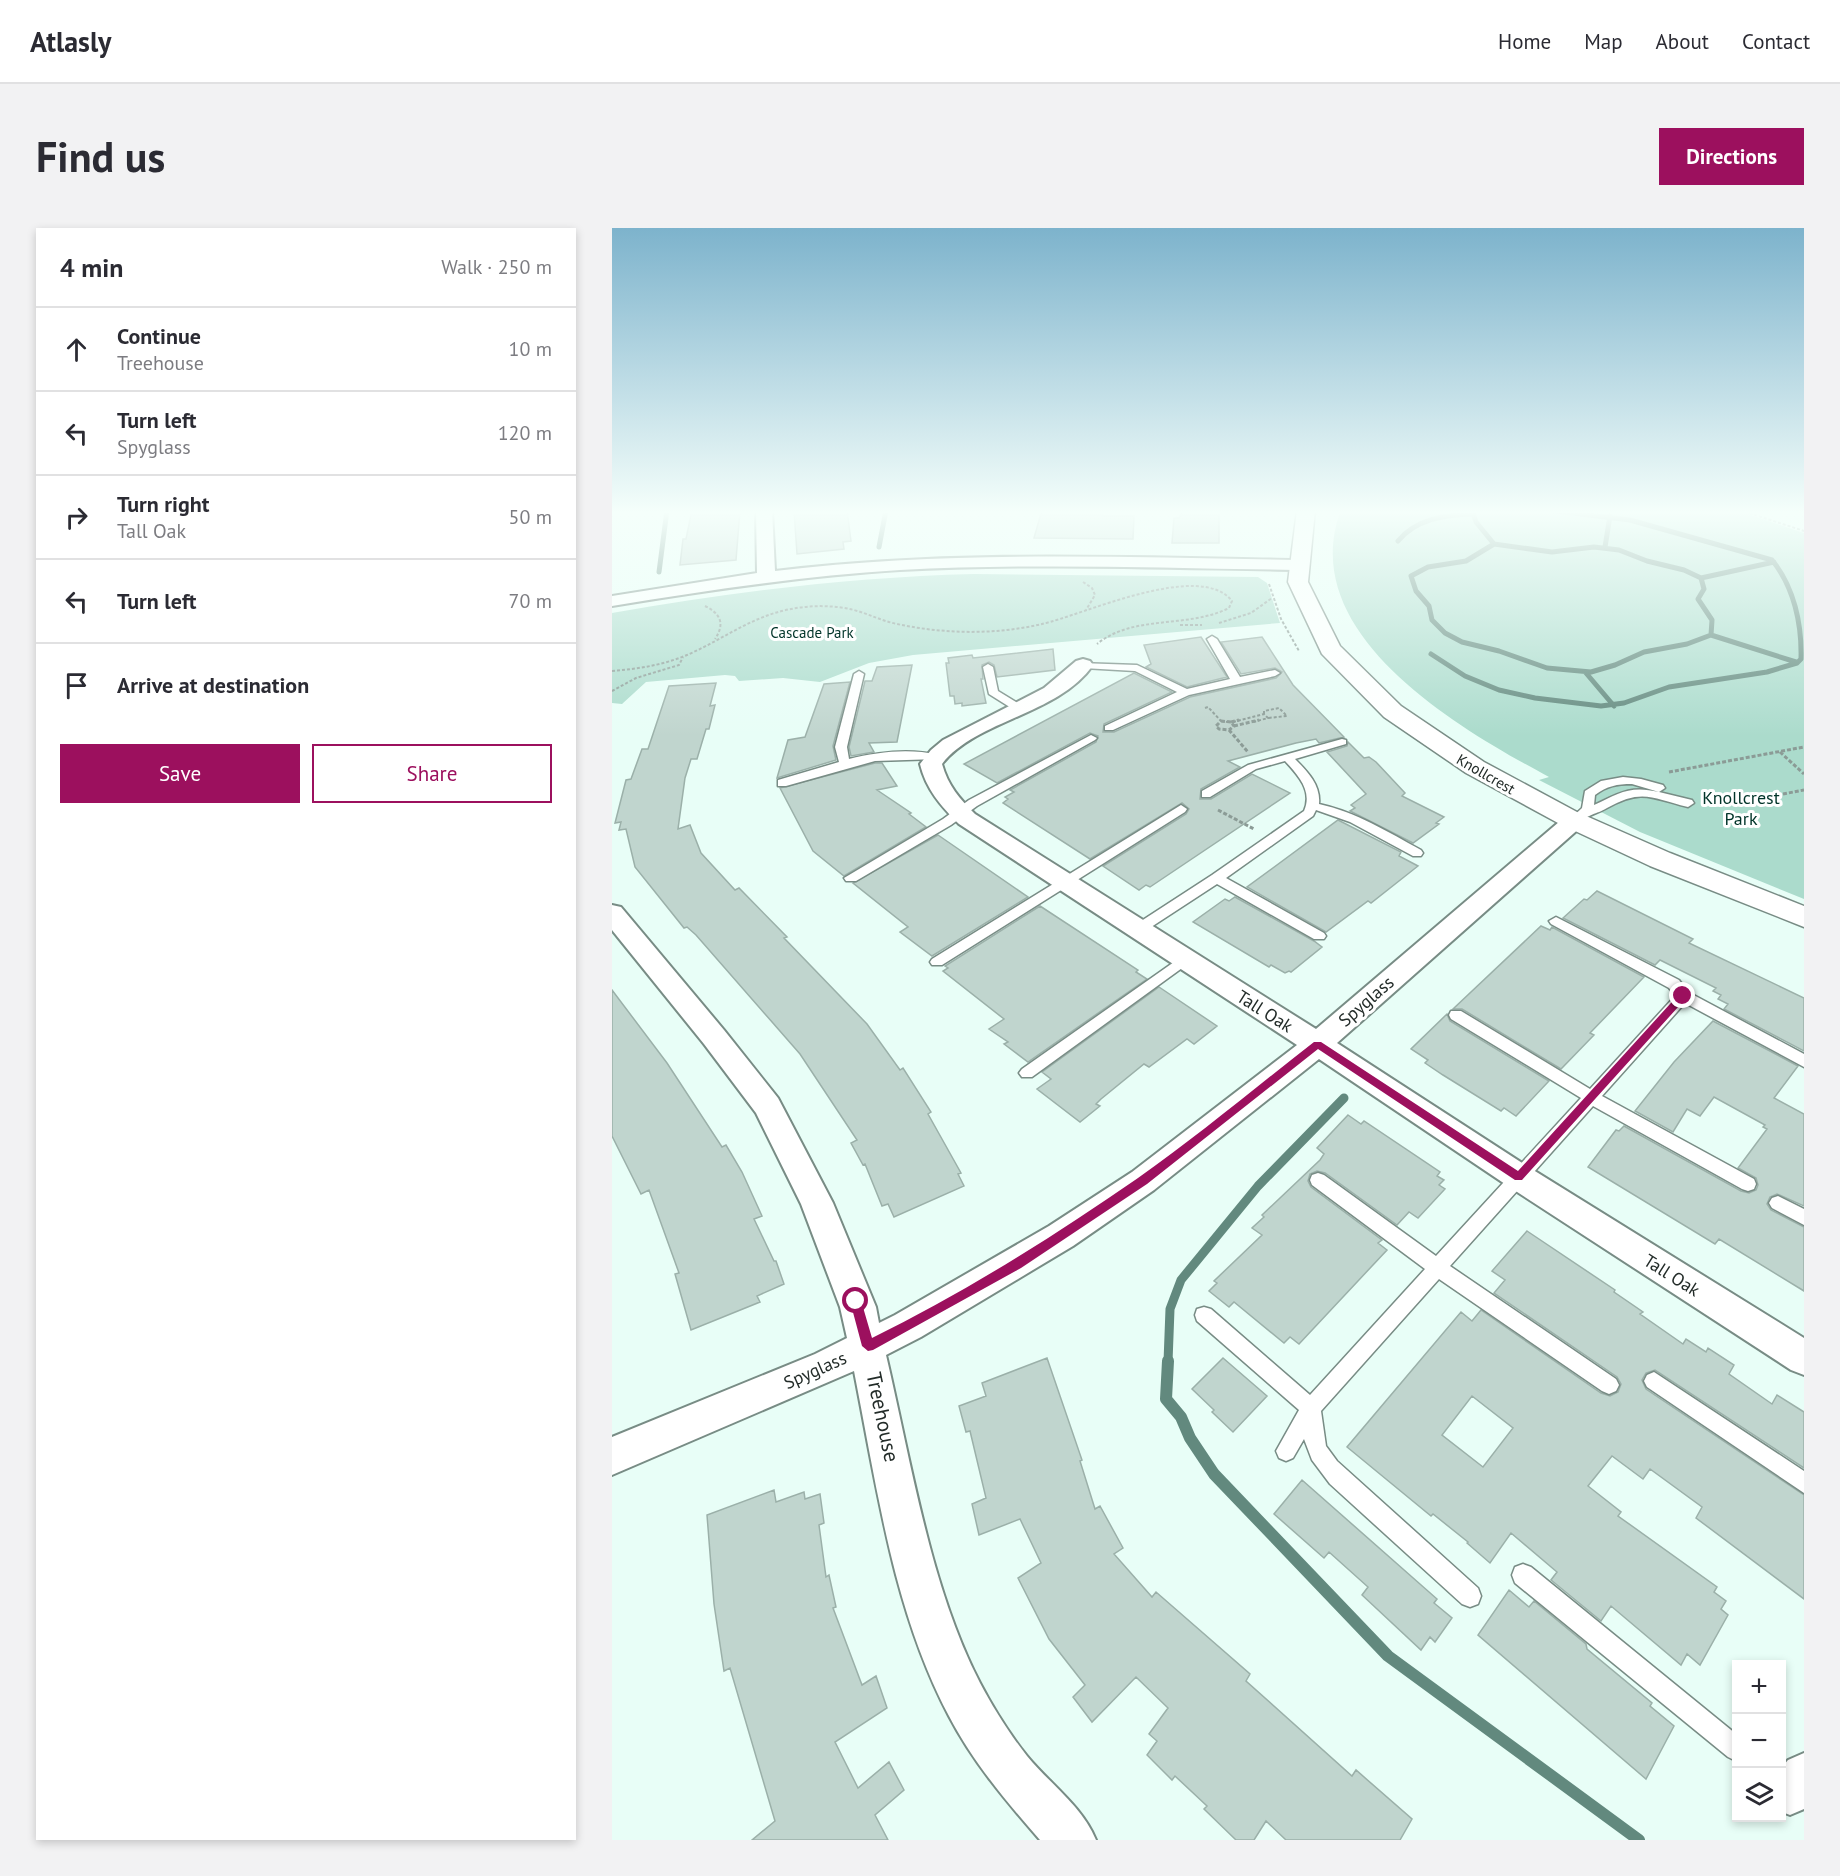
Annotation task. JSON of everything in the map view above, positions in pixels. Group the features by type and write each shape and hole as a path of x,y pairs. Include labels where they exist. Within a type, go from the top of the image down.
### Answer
{"street":[{"path":"612,601 718,585"},
{"name":"Knollcrest","path":"1300,585 1316,625 1336,654 1376,697 1464,762 1804,917"},
{"path":"934,757 940,750 1052,692 1069,680 1090,654"},
{"name":"Tall Oak","path":"934,757 931,764 935,779 959,812 1519,1177 1804,1358"},
{"name":"Spyglass","path":"612,1456 710,1417 868,1346 963,1295 1061,1236 1143,1181 1318,1044 1581,815"},
{"name":"Treehouse","path":"612,913 714,1037 767,1106 817,1203 858,1307 914,1565 943,1654 965,1701 1010,1771 1072,1840"}],"lane":[{"path":"1212,639 1236,680"},
{"path":"1090,654 1137,668 1186,692"},
{"path":"988,667 993,692 1020,709"},
{"path":"1109,728 1186,692 1275,673"},
{"path":"845,765 841,747 859,674"},
{"path":"850,878 947,822 959,812 1091,738"},
{"path":"1206,794 1240,772 1342,742"},
{"path":"782,783 887,754 934,757"},
{"path":"1137,930 1302,819 1313,806 1314,800 1309,782 1288,758"},
{"path":"1620,780 1634,780 1656,787 1688,803 1642,792 1618,796 1600,809 1581,815 1592,791 1606,783 1620,780"},
{"path":"1313,806 1335,810 1354,818 1417,853"},
{"path":"937,962 1181,809"},
{"path":"1217,878 1319,936"},
{"path":"1556,921 1674,984 1683,996 1804,1061"},
{"path":"1028,1073 1184,960"},
{"path":"1286,1451 1311,1408 1683,996"},
{"path":"1456,1015 1591,1097 1749,1184"},
{"path":"1318,1180 1437,1268 1609,1385"},
{"path":"1778,1203 1804,1218"},
{"path":"1204,1315 1311,1408 1315,1447 1329,1469 1470,1596"},
{"path":"1654,1381 1804,1483"},
{"path":"1523,1575 1732,1745"}],"path":[{"path":"1085,611 1095,599 1095,592 1088,585"},
{"path":"1269,585 1283,624 1299,651"},
{"path":"612,671 643,668 684,656 745,623 778,611 821,607 853,610 894,623 945,632 997,630 1041,624 1085,611 1126,595 1166,587 1212,588 1226,594 1232,601 1229,608 1221,613 1167,624 1119,629 1090,654"},
{"path":"1216,623 1251,613 1272,598"},
{"path":"697,604 713,610 722,620 722,629 713,641"},
{"path":"745,623 751,624"},
{"path":"892,629 894,623"},
{"path":"1167,624 1208,625"},
{"path":"612,691 636,678 679,665 684,656"},
{"path":"1197,710 1208,707 1221,721 1231,722 1279,708 1287,716 1234,726 1229,730"},
{"path":"1264,714 1268,718"},
{"path":"1221,721 1216,726 1219,729 1229,730 1259,765"},
{"path":"1231,722 1234,726"},
{"path":"1665,772 1804,747"},
{"path":"1779,751 1804,774"},
{"path":"1783,794 1804,790"},
{"path":"1213,807 1248,826"}],"green space":[{"name":"Cascade Park","path":"1268,585 1280,623 913,655 869,663 820,682 783,678 739,681 735,676 725,675 646,682 622,704 612,703 612,613 702,598 792,587"},
{"name":"Knollcrest Park","path":"1339,585 1804,585 1804,899 1640,832 1539,780 1549,777 1472,732 1432,704 1394,672 1363,636 1341,597"}],"building":[{"path":"1201,637 1227,677 1187,687 1146,667 1151,664 1144,645"},
{"path":"1262,637 1293,685 1344,737 1319,743 1316,739 1296,743 1228,761 1240,767 1201,789 1200,799 1211,799 1252,774 1290,793 1150,887 1146,885 1139,890 1103,866 1186,814 1189,809 1182,803 1090,859 1003,803 1008,799 1005,797 1014,792 1010,790 1096,742 1098,736 1090,733 997,783 964,764 1134,673 1172,692 1104,724 1103,732 1114,732 1190,697 1276,678 1282,672 1275,668 1241,674 1221,642"},
{"path":"1053,649 1055,670 997,677 994,665 989,662 982,665 983,679 981,679 986,703 962,706 962,703 955,704 954,696 950,696 946,663 949,663 948,658 972,655 973,658"},
{"path":"912,665 897,742 869,743 874,752 851,756 849,747 865,681 872,681 877,667"},
{"path":"850,682 833,746 836,760 777,778 788,740 805,737 824,684"},
{"path":"716,683 710,706 715,705 709,729 706,729 697,759 691,759 685,778 678,829 690,825 701,853 735,890 739,888 787,937 784,938 867,1024 900,1070 903,1068 931,1112 928,1114 961,1173 958,1174 964,1186 894,1217 888,1204 882,1206 865,1164 863,1165 851,1143 857,1140 800,1054 696,935 687,927 684,928 635,867 626,829 619,830 621,822 615,823 626,780 631,779 642,749 648,749 669,686"},
{"path":"1348,742 1364,758 1369,757 1376,762 1405,793 1402,796 1444,817 1436,823 1439,824 1413,843 1350,811 1355,808 1351,805 1366,794 1327,752 1347,746"},
{"path":"882,763 897,786 877,790 911,813 909,814 926,827 844,876 813,851 780,788"},
{"path":"1338,820 1401,852 1399,856 1418,866 1371,903 1368,901 1326,932 1247,887"},
{"path":"938,835 1028,897 932,956 900,932 908,927 853,883"},
{"path":"1597,891 1693,939 1689,943 1804,998 1804,1051 1724,1009 1728,1004 1718,999 1721,995 1713,991 1716,988 1660,960 1655,965 1563,918 1584,899 1587,900"},
{"path":"1235,897 1322,947 1291,972 1285,973 1271,965 1269,967 1193,922 1225,899 1229,901"},
{"path":"1040,906 1138,970 1136,972 1147,979 1028,1062 1004,1044 1008,1042 989,1029 1004,1019 943,971 948,968 945,966"},
{"path":"1541,926 1550,930 1552,927 1644,977 1590,1033 1594,1035 1561,1069 1462,1009 1453,1009"},
{"path":"1159,987 1217,1026 1194,1044 1187,1039 1149,1067 1144,1064 1101,1099 1096,1104 1100,1106 1080,1122 1037,1089 1051,1079 1042,1072"},
{"path":"612,990 667,1063 722,1147 726,1145 742,1172 762,1216 754,1219 776,1261 784,1284 757,1296 760,1302 691,1330 675,1274 679,1273 649,1190 641,1194 612,1136"},
{"path":"1447,1014 1450,1021 1549,1081 1516,1116 1504,1108 1501,1111 1443,1075 1425,1063 1428,1060 1411,1049"},
{"path":"1713,1021 1798,1066 1774,1098 1804,1114 1804,1206 1777,1194 1770,1197 1767,1204 1771,1210 1804,1227 1804,1291 1719,1239 1715,1244 1588,1167 1616,1130 1619,1131 1624,1126 1741,1191 1749,1193 1756,1190 1758,1185 1756,1178 1738,1168 1767,1129 1763,1127 1765,1125 1714,1097 1700,1116 1687,1109 1673,1132 1635,1111 1674,1062"},
{"path":"1348,1115 1361,1124 1364,1121 1440,1172 1437,1176 1444,1180 1439,1185 1445,1189 1418,1218 1409,1212 1397,1225 1325,1173 1317,1171 1310,1174 1308,1181 1311,1187 1382,1240 1378,1243 1387,1250 1299,1344 1290,1337 1284,1343 1234,1302 1229,1307 1209,1291 1217,1283 1214,1281 1262,1235 1252,1228 1264,1217 1262,1215 1320,1160 1324,1154 1317,1148"},
{"path":"1527,1231 1615,1290 1614,1292 1643,1312 1640,1314 1683,1344 1686,1339 1706,1352 1708,1348 1734,1365 1729,1374 1772,1404 1777,1395 1804,1412 1804,1468 1655,1370 1646,1373 1642,1380 1646,1389 1804,1495 1804,1599 1696,1518 1702,1507 1650,1469 1643,1479 1612,1456 1588,1486 1621,1512 1618,1516 1717,1587 1714,1592 1726,1601 1721,1609 1728,1615 1700,1665 1687,1654 1681,1665 1611,1606 1601,1621 1551,1580 1557,1572 1511,1533 1490,1563 1468,1542 1433,1514 1431,1516 1347,1447 1461,1312 1472,1321 1481,1310 1601,1393 1610,1396 1618,1392 1621,1384 1617,1377 1494,1293 1505,1280 1492,1271","holes":["1472,1396 1513,1428 1483,1467 1442,1435"]},
{"path":"1047,1358 1082,1460 1080,1461 1095,1509 1100,1506 1123,1548 1114,1554 1152,1597 1156,1592 1250,1674 1246,1681 1352,1776 1356,1770 1412,1819 1400,1840 1286,1840 1266,1821 1254,1840 1236,1840 1204,1809 1207,1806 1175,1776 1172,1780 1147,1755 1157,1741 1149,1734 1168,1708 1136,1677 1092,1722 1073,1697 1085,1685 1049,1639 1018,1578 1041,1563 1020,1519 979,1535 972,1504 986,1498 970,1431 966,1432 959,1406 986,1396 982,1383"},
{"path":"1223,1358 1267,1396 1233,1432 1192,1389"},
{"path":"1302,1480 1437,1599 1434,1603 1452,1618 1435,1642 1430,1637 1421,1650 1362,1595 1368,1587 1329,1552 1324,1558 1274,1514"},
{"path":"774,1490 776,1502 804,1492 805,1499 820,1494 824,1523 819,1525 826,1577 829,1575 836,1607 833,1608 862,1685 876,1676 887,1708 835,1742 858,1788 889,1762 904,1790 875,1815 888,1840 752,1840 775,1821 730,1668 724,1671 714,1604 707,1515"},
{"path":"1509,1590 1529,1607 1534,1601 1586,1644 1587,1649 1652,1703 1650,1706 1674,1726 1646,1779 1478,1635"}],"waterway":[{"path":"1414,585 1416,591 1429,606 1432,620 1445,633 1462,642 1499,651 1547,668 1591,672 1615,665 1644,652 1687,644 1711,635"},
{"path":"1703,585 1704,589 1698,599 1712,620 1711,635"},
{"path":"1613,704 1624,703 1669,687 1767,672 1797,663 1801,659 1800,633 1795,606 1787,585"},
{"path":"1711,635 1796,662"},
{"path":"1431,654 1465,676 1499,690 1535,698 1601,706 1613,704"},
{"path":"1586,673 1613,704"},
{"path":"1168,1362 1170,1309 1181,1280 1258,1186 1344,1098"},
{"path":"1168,1361 1166,1399 1181,1417 1190,1438 1214,1474 1388,1656 1639,1840"}],"route":[{"path":"856,1301 868,1346 908,1326 1017,1264 1143,1181 1318,1044 1519,1177 1683,996"}]}
